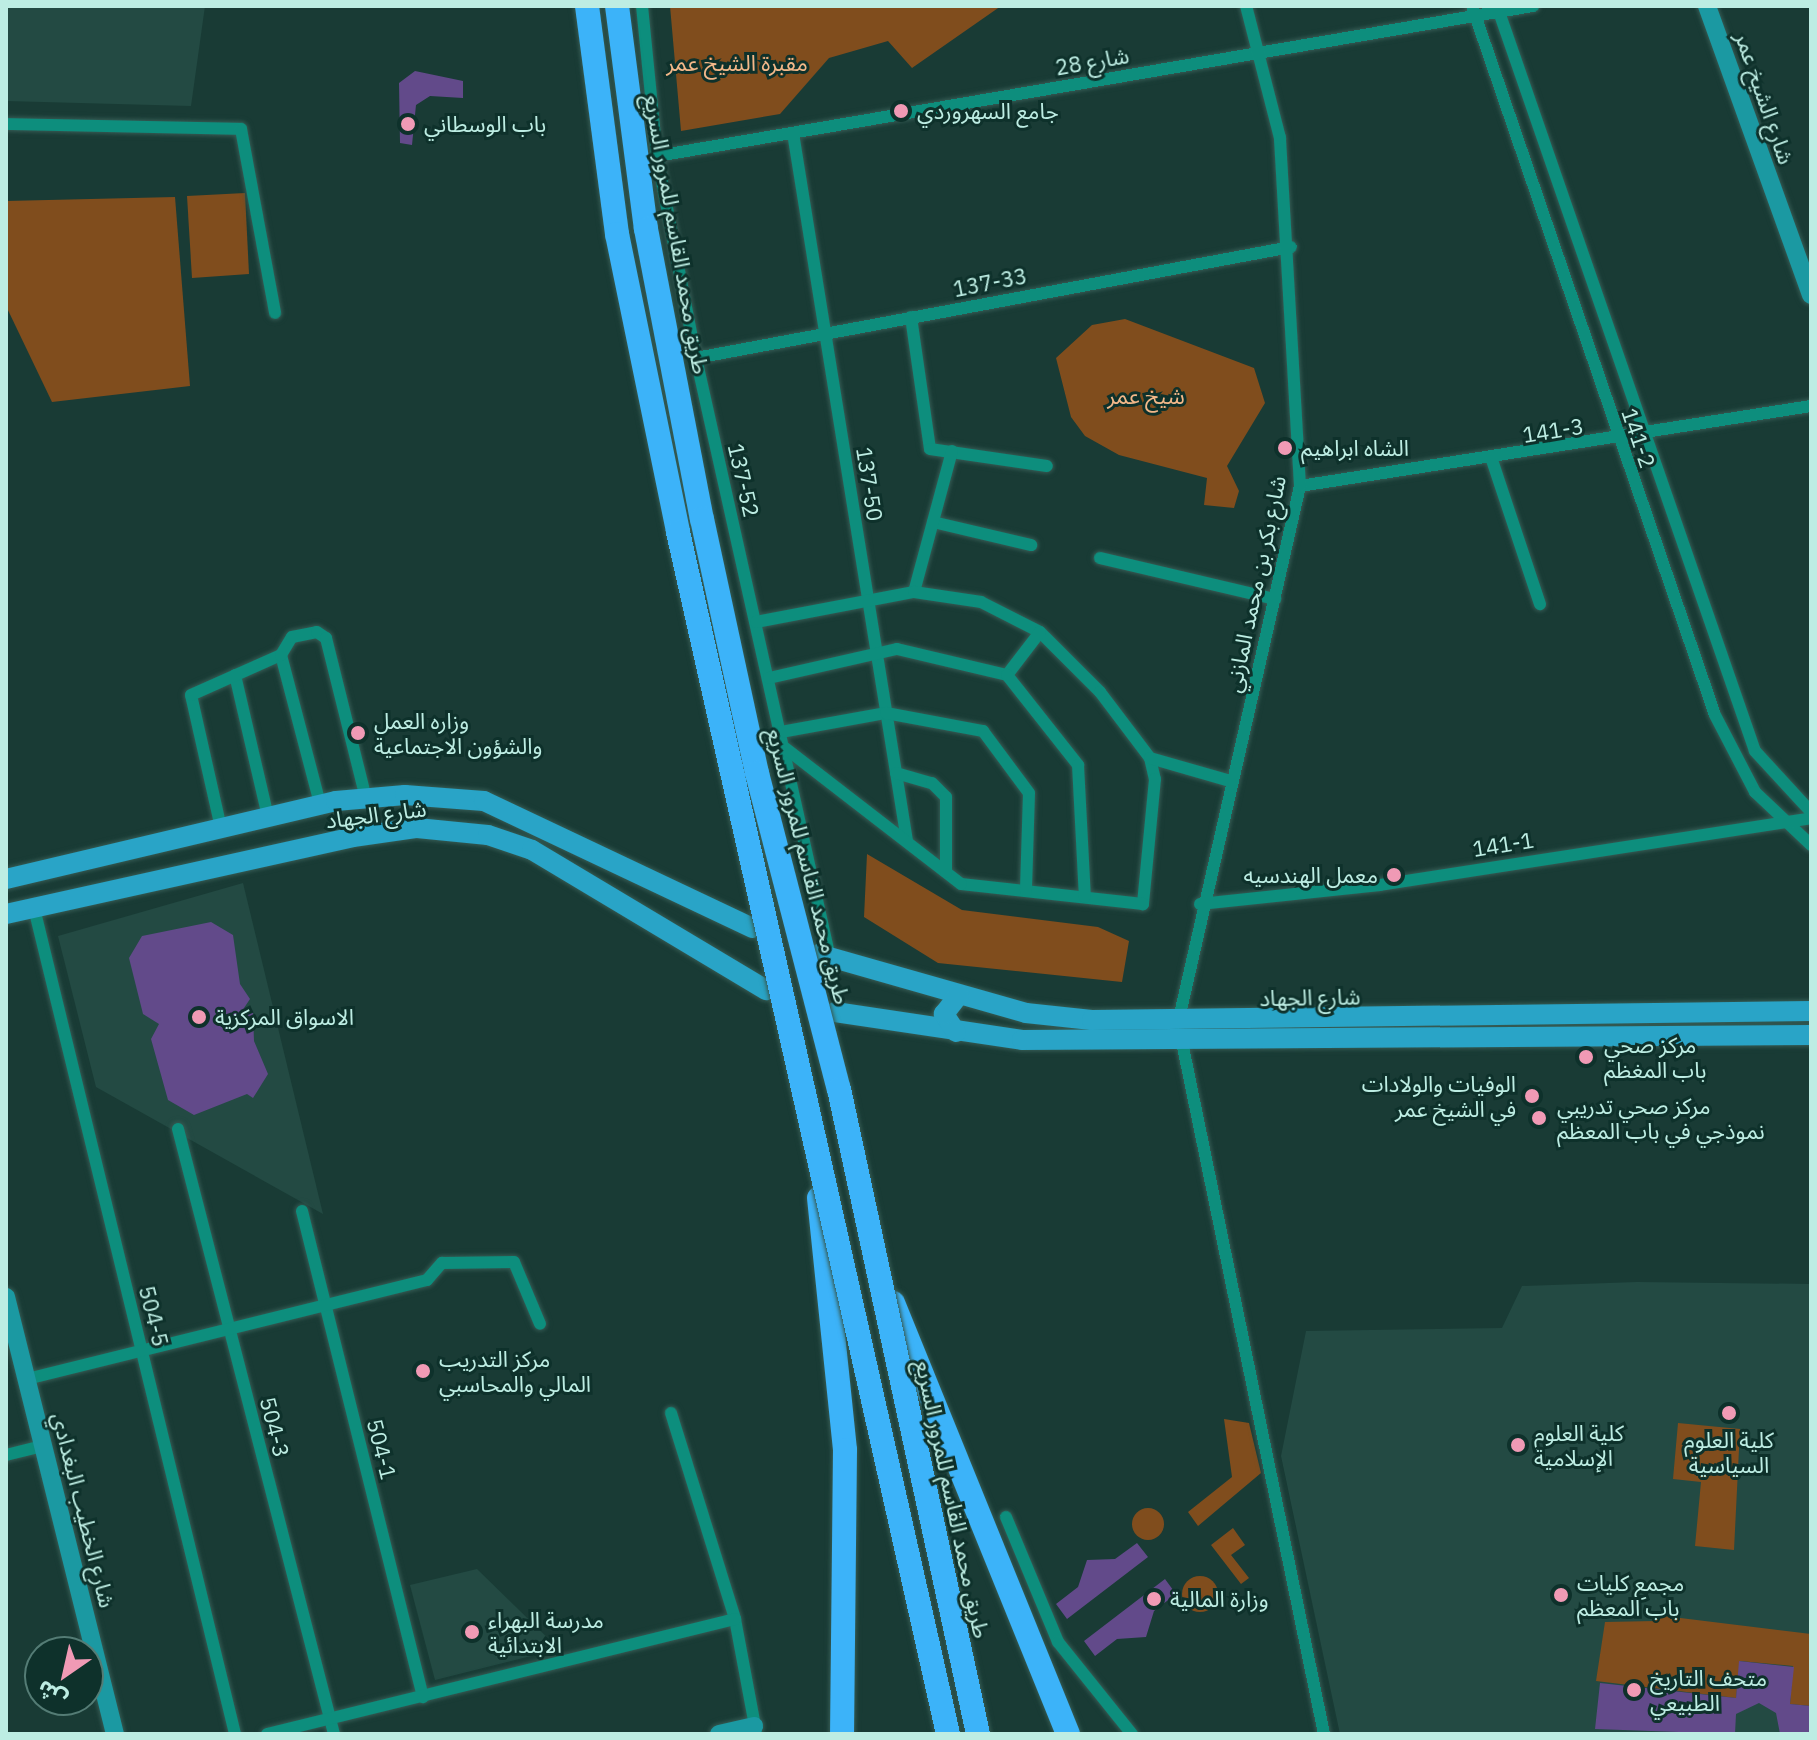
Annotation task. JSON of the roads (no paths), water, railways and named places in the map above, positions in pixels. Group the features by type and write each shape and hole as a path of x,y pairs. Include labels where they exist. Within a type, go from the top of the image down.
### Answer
{"highway":[{"path":"587,6 617,234 815,1148 948,1734"},
{"name":"طريق محمد القاسم للمرور السريع","path":"617,6 646,229 702,519 872,1246 978,1734"},
{"path":"815,1148 845,1450 843,1722"},
{"path":"872,1246 1068,1734"}],"main road":[{"name":"شارع الجهاد","path":"6,879 320,804 366,798 484,801 623,861 753,928"},
{"name":"شارع الجهاد","path":"6,914 417,828 488,835 603,890 667,937 766,990"},
{"path":"603,890 627,882 623,861"},
{"name":"شارع الجهاد","path":"824,956 1026,1013 1180,1033"},
{"path":"956,1032 944,1014 959,995"},
{"name":"شارع الجهاد","path":"1567,1029 1811,1011"},
{"name":"شارع الجهاد","path":"835,1012 956,1032 1567,1029 1811,1035"}],"street":[{"name":"137-52","path":"642,6 657,156 696,358 781,732 824,956"},
{"name":"شارع بكر بن محمد المازني","path":"1180,1033 1200,904 1300,486 1291,247 1280,138 1246,6"},
{"name":"شارع 28","path":"657,156 1260,53 1474,12 1533,6"},
{"name":"شارع الشيخ عمر","path":"1707,6 1802,248 1811,295"},
{"name":"141-2","path":"1498,9 1755,751 1811,815"},
{"name":"141-2","path":"1474,12 1618,440 1734,760 1785,822 1811,845"},
{"path":"6,124 241,129 275,313"},
{"name":"137-50","path":"793,133 907,841"},
{"name":"137-33","path":"696,358 1291,247"},
{"path":"911,317 930,449 1047,466"},
{"name":"141-3","path":"1300,486 1492,460 1811,406"},
{"path":"914,592 952,451"},
{"path":"1492,460 1540,604"},
{"path":"933,522 1031,545"},
{"path":"1100,558 1275,599"},
{"path":"756,622 914,592 981,602 1040,632 1100,692 1150,758 1155,779 1143,904 961,884 784,747"},
{"path":"221,828 191,695 281,655 292,637 317,632 326,638 366,798"},
{"path":"1007,675 1040,632"},
{"path":"769,678 877,652 957,658 1007,675 1078,765 1085,897"},
{"path":"281,655 320,804"},
{"path":"235,675 268,817"},
{"path":"781,732 886,713 983,731 1029,793 1026,891"},
{"path":"1150,758 1230,781"},
{"path":"896,773 932,783 946,797 946,872"},
{"name":"141-1","path":"1200,904 1380,885 1785,822 1811,815"},
{"name":"504-5","path":"34,908 235,1734"},
{"path":"1180,1033 1324,1734"},
{"name":"504-3","path":"178,1129 334,1734"},
{"name":"504-1","path":"302,1211 423,1697"},
{"path":"27,1379 427,1280 442,1263 504,1261 520,1268 540,1324"},
{"name":"شارع الخطيب البغدادي","path":"6,1297 9,1323 27,1379 115,1734"},
{"path":"671,1413 735,1619 755,1730 719,1734"},
{"path":"6,1455 43,1446"},
{"path":"1006,1517 1058,1642 1132,1734"},
{"path":"267,1734 735,1619"}],"place":[{"name":"جامع السهروردي","path":"901,111"},
{"name":"باب الوسطاني","path":"408,124"},
{"name":"الشاه ابراهيم","path":"1285,448"},
{"name":"وزاره العمل والشؤون الاجتماعية","path":"358,733"},
{"name":"معمل الهندسيه","path":"1394,875"},
{"name":"الاسواق المركزية","path":"199,1017"},
{"name":"مركز صحي باب المغظم","path":"1586,1057"},
{"name":"الوفيات والولادات في الشيخ عمر","path":"1532,1096"},
{"name":"مركز صحي تدريبي نموذجي في باب المعظم","path":"1539,1118"},
{"name":"مركز التدريب المالي والمحاسبي","path":"423,1371"},
{"name":"كلية العلوم السياسية","path":"1729,1413"},
{"name":"كلية العلوم الإسلامية","path":"1518,1445"},
{"name":"مجمع كليات باب المعظم","path":"1561,1595"},
{"name":"وزارة المالية","path":"1154,1599"},
{"name":"مدرسة البهراء الابتدائية","path":"472,1632"},
{"name":"متحف التاريخ الطبيعي","path":"1634,1690"}],"park label":[{"name":"مقبرة الشيخ عمر","path":"737,63"},
{"name":"شيخ عمر","path":"1146,396"}]}
